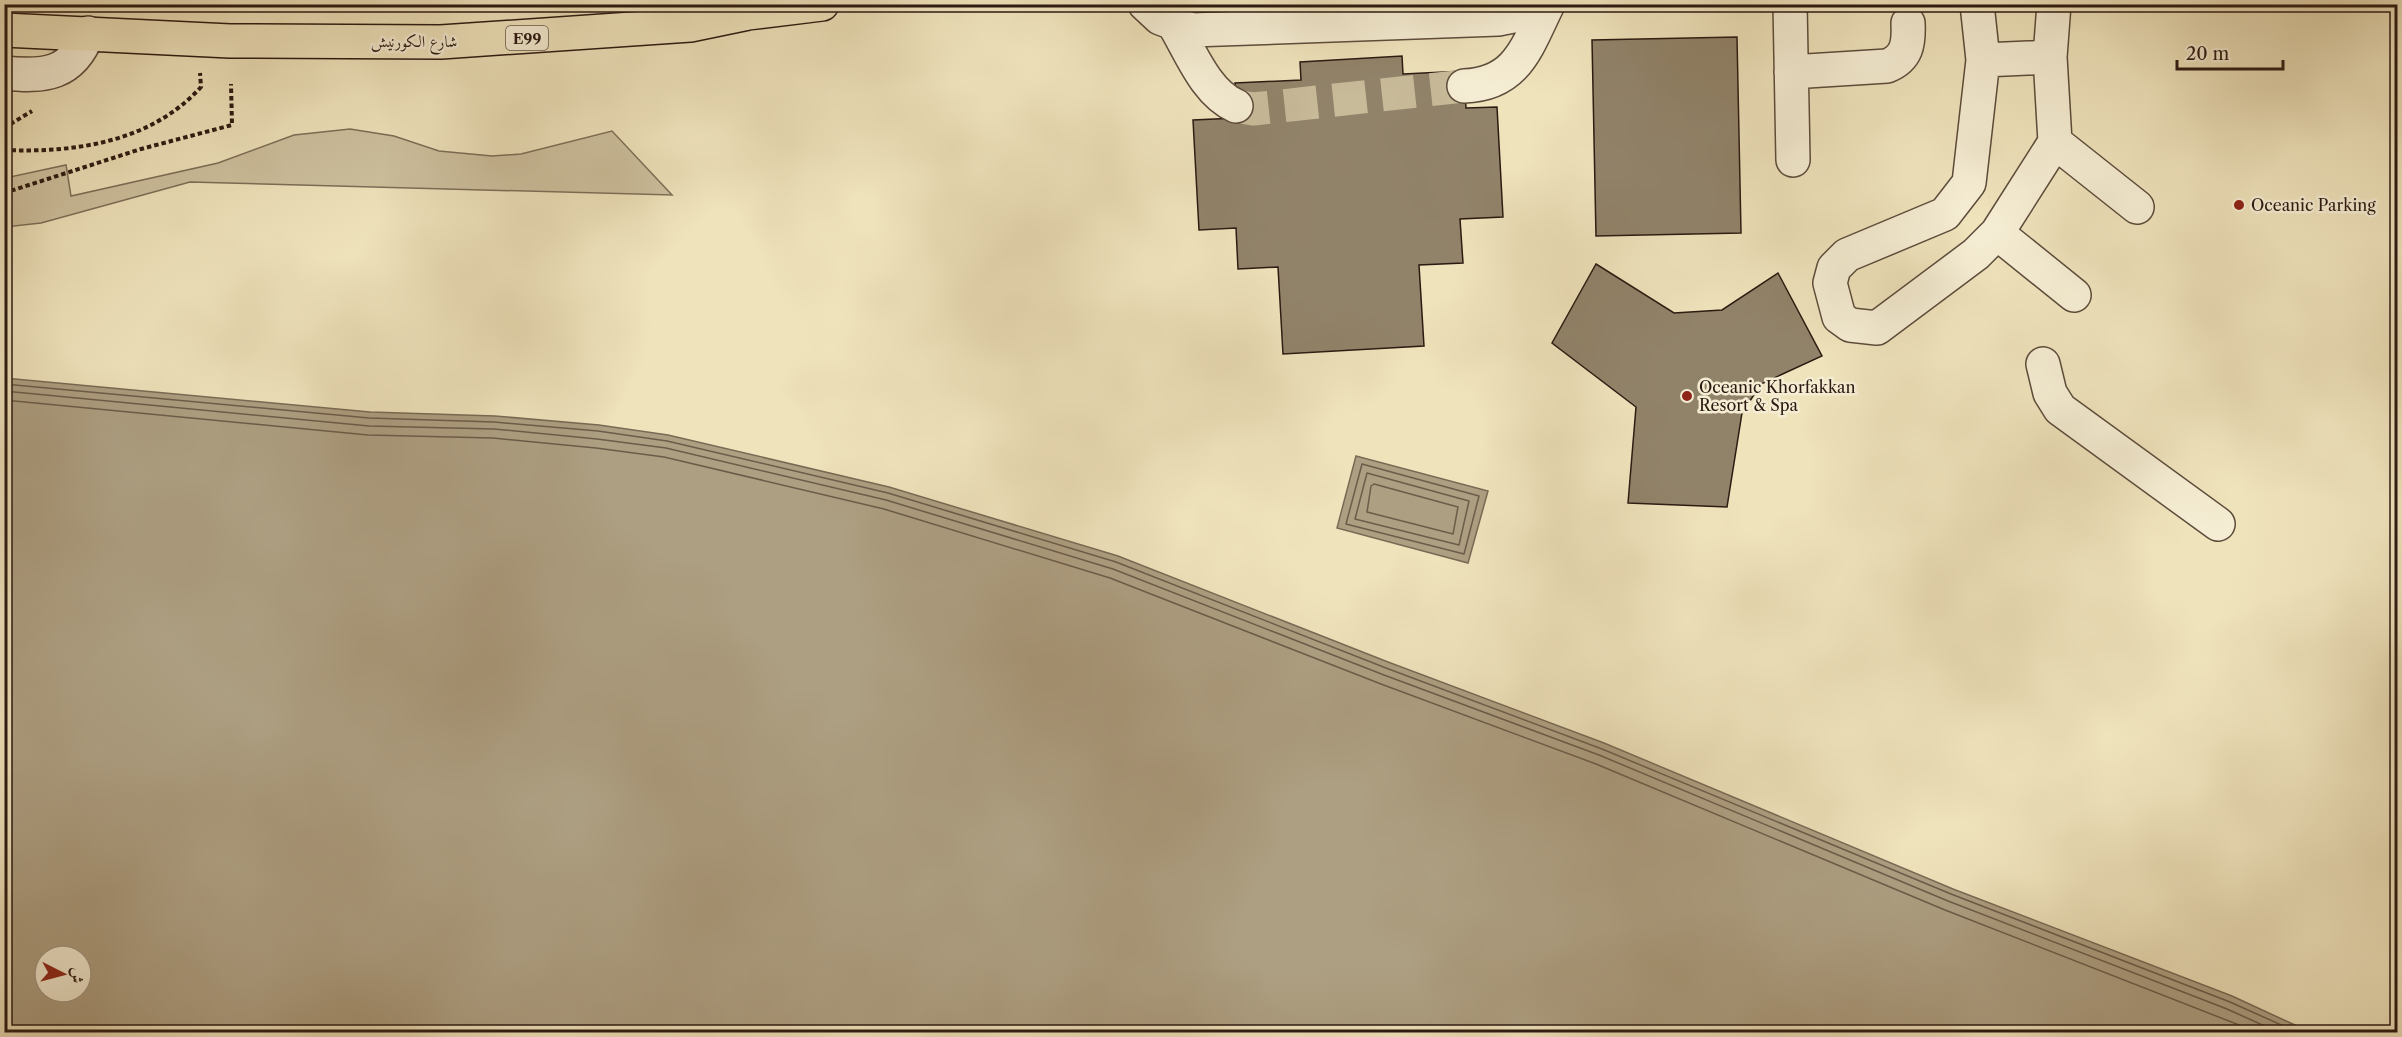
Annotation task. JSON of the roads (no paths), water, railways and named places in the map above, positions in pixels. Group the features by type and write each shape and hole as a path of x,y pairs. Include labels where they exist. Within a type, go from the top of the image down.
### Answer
{"highway":[{"name":"شارع الكورنيش","path":"4,30 230,41 441,42 690,25 748,9 822,4"}],"lane":[{"path":"1145,4 1160,18 1175,26 1192,30 1498,19 1523,14 1547,4"},
{"path":"1464,86 1490,83 1513,69 1547,4"},
{"path":"1791,4 1793,160"},
{"path":"1977,4 1983,60 1969,183 1945,214 1847,255 1834,268 1830,283 1839,317 1850,325 1877,328 1976,254 1997,232 2055,142 2050,57 2055,4"},
{"path":"1791,72 1887,66 1897,62 1905,53 1909,42 1908,23"},
{"path":"1175,26 1209,83 1226,101 1236,106"},
{"path":"4,73 30,76 54,72 81,50 88,33"},
{"path":"1983,60 2050,57"},
{"path":"2055,142 2137,207"},
{"path":"1997,232 2074,295"},
{"path":"2043,364 2050,393 2060,409 2218,524"}],"water":[{"path":"4,378 370,412 495,416 599,425 668,435 889,487 1118,556 1388,662 1604,743 1953,889 2232,996 2310,1032 5,1032"},
{"path":"1356,456 1488,491 1468,563 1337,528"}],"tunnel":[{"path":"1236,106 1253,109 1464,86"}],"place":[{"name":"Oceanic Parking","path":"2239,205"},
{"name":"Oceanic Khorfakkan Resort & Spa","path":"1687,396"}]}
